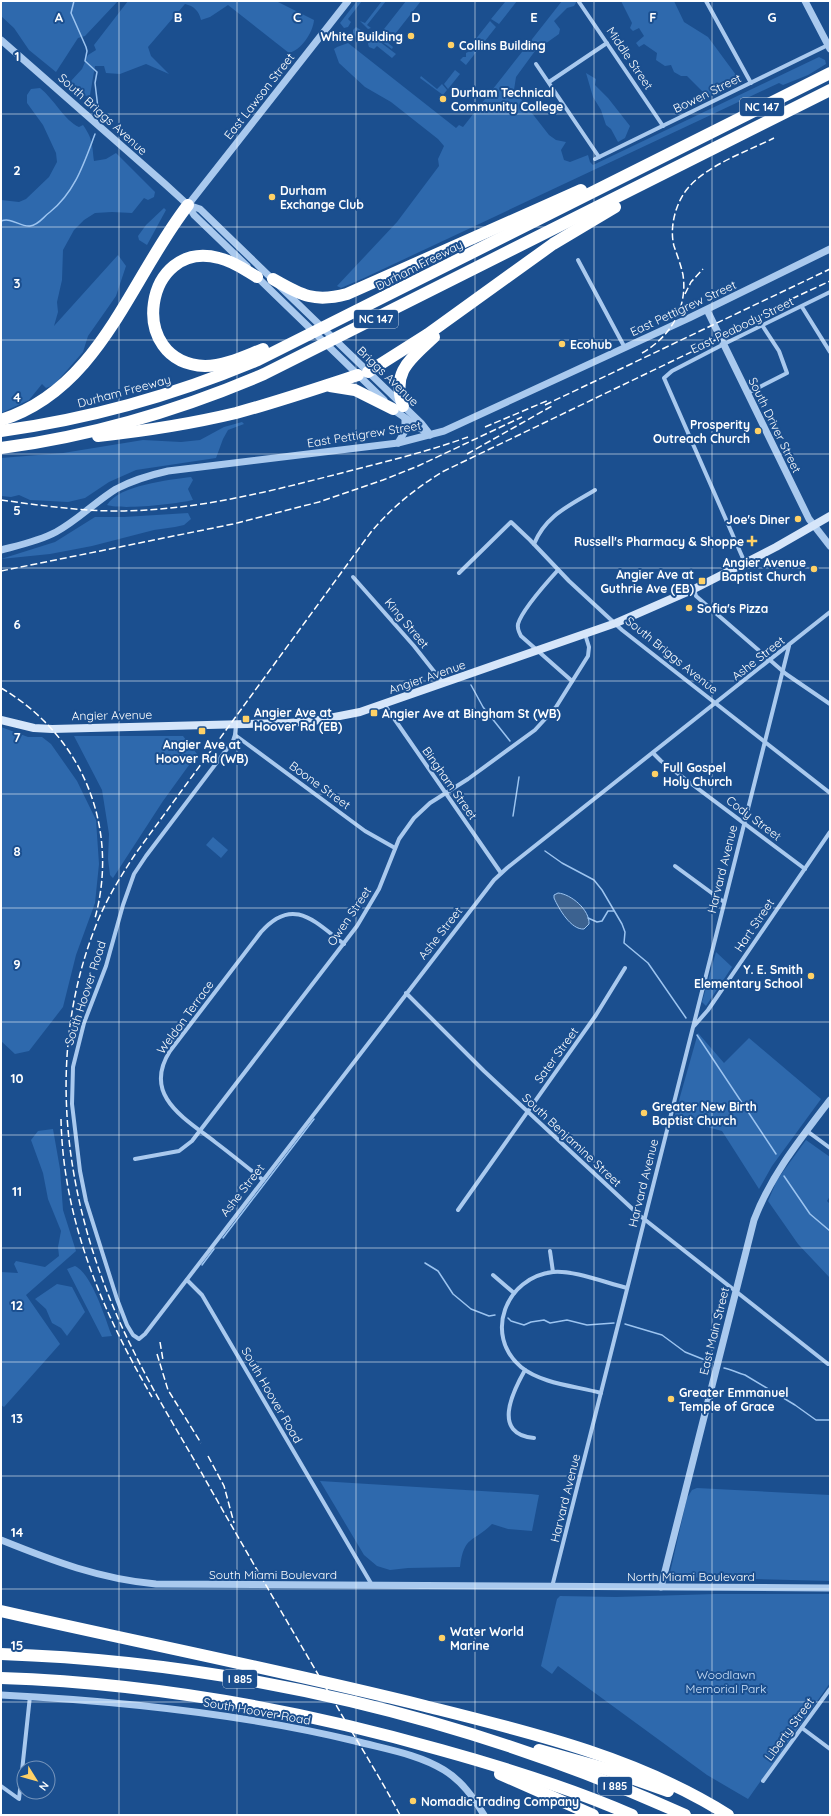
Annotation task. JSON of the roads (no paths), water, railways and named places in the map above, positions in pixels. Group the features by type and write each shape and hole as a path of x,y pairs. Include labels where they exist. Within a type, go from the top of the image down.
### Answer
{"highway":[{"name":"Durham Freeway","path":"1,431 93,415 178,391 258,360 345,318 828,74"},
{"name":"NC 147","path":"1,448 49,441 155,414 210,396 264,374 830,90"},
{"path":"273,279 298,293 313,298 326,298 347,294 696,140"},
{"path":"49,441 135,432 186,424 237,412 363,374 416,343 568,234 689,161"},
{"path":"1,420 23,412 42,402 68,382 82,367 102,339 188,205"},
{"path":"257,277 233,263 213,256 195,257 178,264 168,271 160,281 153,300 153,321 161,341 171,352 184,360 198,365 212,365 234,361 345,318"},
{"path":"319,387 336,386 355,390 398,407 399,379 404,369 437,334 487,291"},
{"path":"1,1611 342,1686 538,1735 630,1767 698,1797 728,1815"},
{"name":"I 885","path":"1,1654 122,1663 253,1681 356,1702 474,1735 589,1776 685,1815"},
{"name":"I 885","path":"1,1678 112,1686 208,1698 303,1715 397,1737 506,1768 632,1815"},
{"path":"474,1735 556,1754 603,1768 672,1793 724,1815"},
{"path":"397,1737 506,1776 593,1815"}],"main road":[{"name":"Angier Avenue","path":"1,720 34,728 52,729 236,725 314,721 348,715 444,684 616,623 662,605 745,564 830,516"}],"street":[{"name":"East Lawson Street","path":"188,205 348,1"},
{"path":"706,1 751,83"},
{"path":"805,1 829,47"},
{"name":"Middle Street","path":"579,2 663,126"},
{"name":"South Briggs Avenue","path":"1,40 188,205"},
{"path":"536,64 549,82 607,43"},
{"name":"Bowen Street","path":"549,82 597,158 829,47"},
{"name":"Briggs Avenue","path":"188,205 194,215 343,360 363,374 398,407 421,423 430,436"},
{"name":"Briggs Avenue","path":"188,205 200,209 351,356 363,374 398,407 405,419 430,436"},
{"name":"East Pettigrew Street","path":"1,550 33,541 55,532 116,490 149,476 168,471 398,443 430,436 470,420 707,310 830,249"},
{"path":"578,260 625,348"},
{"name":"East Peabody Street","path":"745,564 664,378 672,371 724,344 830,292"},
{"path":"802,306 830,352"},
{"name":"South Driver Street","path":"707,310 814,526 830,546"},
{"path":"748,393 788,373 778,351 762,325"},
{"path":"398,443 405,431 405,419"},
{"path":"534,544 542,528 550,519 595,490"},
{"name":"South Briggs Avenue","path":"459,573 511,522 558,570 616,623 830,793"},
{"path":"558,570 520,619 518,630 521,636 572,681"},
{"name":"King Street","path":"353,577 414,646 444,684"},
{"path":"694,590 696,596 782,670 830,704"},
{"name":"Ashe Street","path":"139,1338 145,1334 406,993 501,873 830,612"},
{"name":"Owen Street","path":"135,1159 179,1151 200,1131 344,944 375,897 395,848 414,818 430,803 486,766 535,730 556,707 588,656 589,647 585,634"},
{"name":"Harvard Avenue","path":"552,1587 789,645"},
{"name":"Bingham Street","path":"384,704 501,873"},
{"path":"235,735 236,725"},
{"name":"Boone Street","path":"235,735 365,831 395,848"},
{"name":"South Hoover Road","path":"139,1338 133,1335 124,1319 110,1282 86,1201 80,1171 72,1111 71,1091 73,1067 84,1023 106,966 131,881 146,856 235,735"},
{"name":"Cody Street","path":"653,753 660,761 805,869"},
{"name":"Hart Street","path":"693,1027 708,1010 830,832"},
{"path":"675,866 724,902"},
{"name":"Weldon Terrace","path":"263,1180 178,1114 166,1098 161,1078 162,1065 170,1051 261,932 275,918 286,914 296,914 308,917 344,944"},
{"name":"Sater Street","path":"458,1210 596,1015 625,968"},
{"name":"South Benjamine Street","path":"406,993 527,1112 645,1220 736,1290 828,1364"},
{"name":"East Main Street","path":"661,1587 748,1239 762,1199 781,1165 830,1100"},
{"path":"807,1131 830,1148"},
{"path":"550,1251 552,1272"},
{"path":"601,1393 544,1379 524,1370 509,1354 503,1340 501,1329 503,1311 514,1293 535,1278 552,1272 575,1275 627,1288"},
{"path":"493,1275 514,1293"},
{"name":"South Hoover Road","path":"187,1280 202,1294 373,1586"},
{"path":"524,1370 510,1400 508,1414 516,1432 520,1436 534,1438"},
{"name":"South Miami Boulevard","path":"1,1540 77,1569 126,1581 173,1585 552,1587"},
{"name":"North Miami Boulevard","path":"552,1587 830,1588"},
{"name":"Liberty Street","path":"764,1781 830,1689"},
{"name":"South Hoover Road","path":"1,1695 30,1696 150,1707 255,1721 316,1732 393,1751 428,1762 452,1776 471,1795 484,1815"},
{"path":"1,1786 19,1799 30,1696"},
{"path":"802,1728 830,1749"}],"waterway":[{"path":"74,1 71,13 86,47 87,51 85,61 97,72 95,83 98,108"},
{"path":"1,221 9,220 30,226 38,222 59,204 78,176 95,134"},
{"path":"471,685 483,707 510,741"},
{"path":"513,816 519,777"},
{"path":"545,851 562,863 594,880 602,890 622,924 625,932 624,943 648,963 686,1018"},
{"path":"588,918 597,922 602,921 608,911 614,911"},
{"path":"697,1035 776,1154"},
{"path":"223,1238 314,1119"},
{"path":"784,1176 810,1214 830,1231"},
{"path":"202,1265 214,1249"},
{"path":"425,1263 438,1271 453,1294 471,1309 489,1316 495,1315"},
{"path":"508,1318 511,1321 524,1325 531,1322 544,1320 550,1323 567,1320 587,1325 614,1323"},
{"path":"625,1324 662,1335 685,1352 710,1362"},
{"path":"724,1368 745,1375 795,1405 816,1420 830,1420"}],"railway":[{"path":"642,353 661,339 669,330 680,310 683,299 683,275 674,246 672,231 680,200 688,188 706,172 740,153 774,138"},
{"path":"685,294 691,282 703,269"},
{"path":"545,405 830,269"},
{"path":"400,1815 160,1402 111,1303 92,1249 78,1195 69,1139 66,1083 70,1028 81,972 103,909 136,853 371,532 396,507 422,485 442,472 712,342 785,302 830,281"},
{"path":"485,427 549,400"},
{"path":"467,454 552,406"},
{"path":"1,571 233,524 319,502 418,466 522,417"},
{"path":"1,500 88,510 154,510 187,506 252,495 285,487 409,456 468,437"},
{"path":"1,688 29,708 53,731 73,757 88,786 98,818 102,850 101,884 95,918"},
{"path":"61,1119 63,1156 69,1193 77,1229 88,1264 117,1331 152,1397"},
{"path":"160,1342 163,1360"},
{"path":"157,1354 168,1390 201,1443"},
{"path":"208,1456 224,1486 234,1523"}],"place":[{"name":"White Building","path":"411,36"},
{"name":"Collins Building","path":"451,45"},
{"name":"Durham Technical Community College","path":"443,99"},
{"name":"Durham Exchange Club","path":"272,197"},
{"name":"Ecohub","path":"562,344"},
{"name":"Prosperity Outreach Church","path":"758,431"},
{"name":"Joe's Diner","path":"798,519"},
{"name":"Russell's Pharmacy & Shoppe","path":"752,541"},
{"name":"Angier Avenue Baptist Church","path":"814,569"},
{"name":"Angier Ave at Guthrie Ave (EB)","path":"702,581"},
{"name":"Sofia's Pizza","path":"689,608"},
{"name":"Angier Ave at Bingham St (WB)","path":"374,713"},
{"name":"Angier Ave at Hoover Rd (EB)","path":"246,719"},
{"name":"Angier Ave at Hoover Rd (WB)","path":"202,731"},
{"name":"Full Gospel Holy Church","path":"655,774"},
{"name":"Y. E. Smith Elementary School","path":"811,976"},
{"name":"Greater New Birth Baptist Church","path":"644,1113"},
{"name":"Greater Emmanuel Temple of Grace","path":"671,1399"},
{"name":"Water World Marine","path":"442,1638"},
{"name":"Nomadic Trading Company","path":"413,1801"}],"park label":[{"name":"Woodlawn Memorial Park","path":"726,1681"}]}
